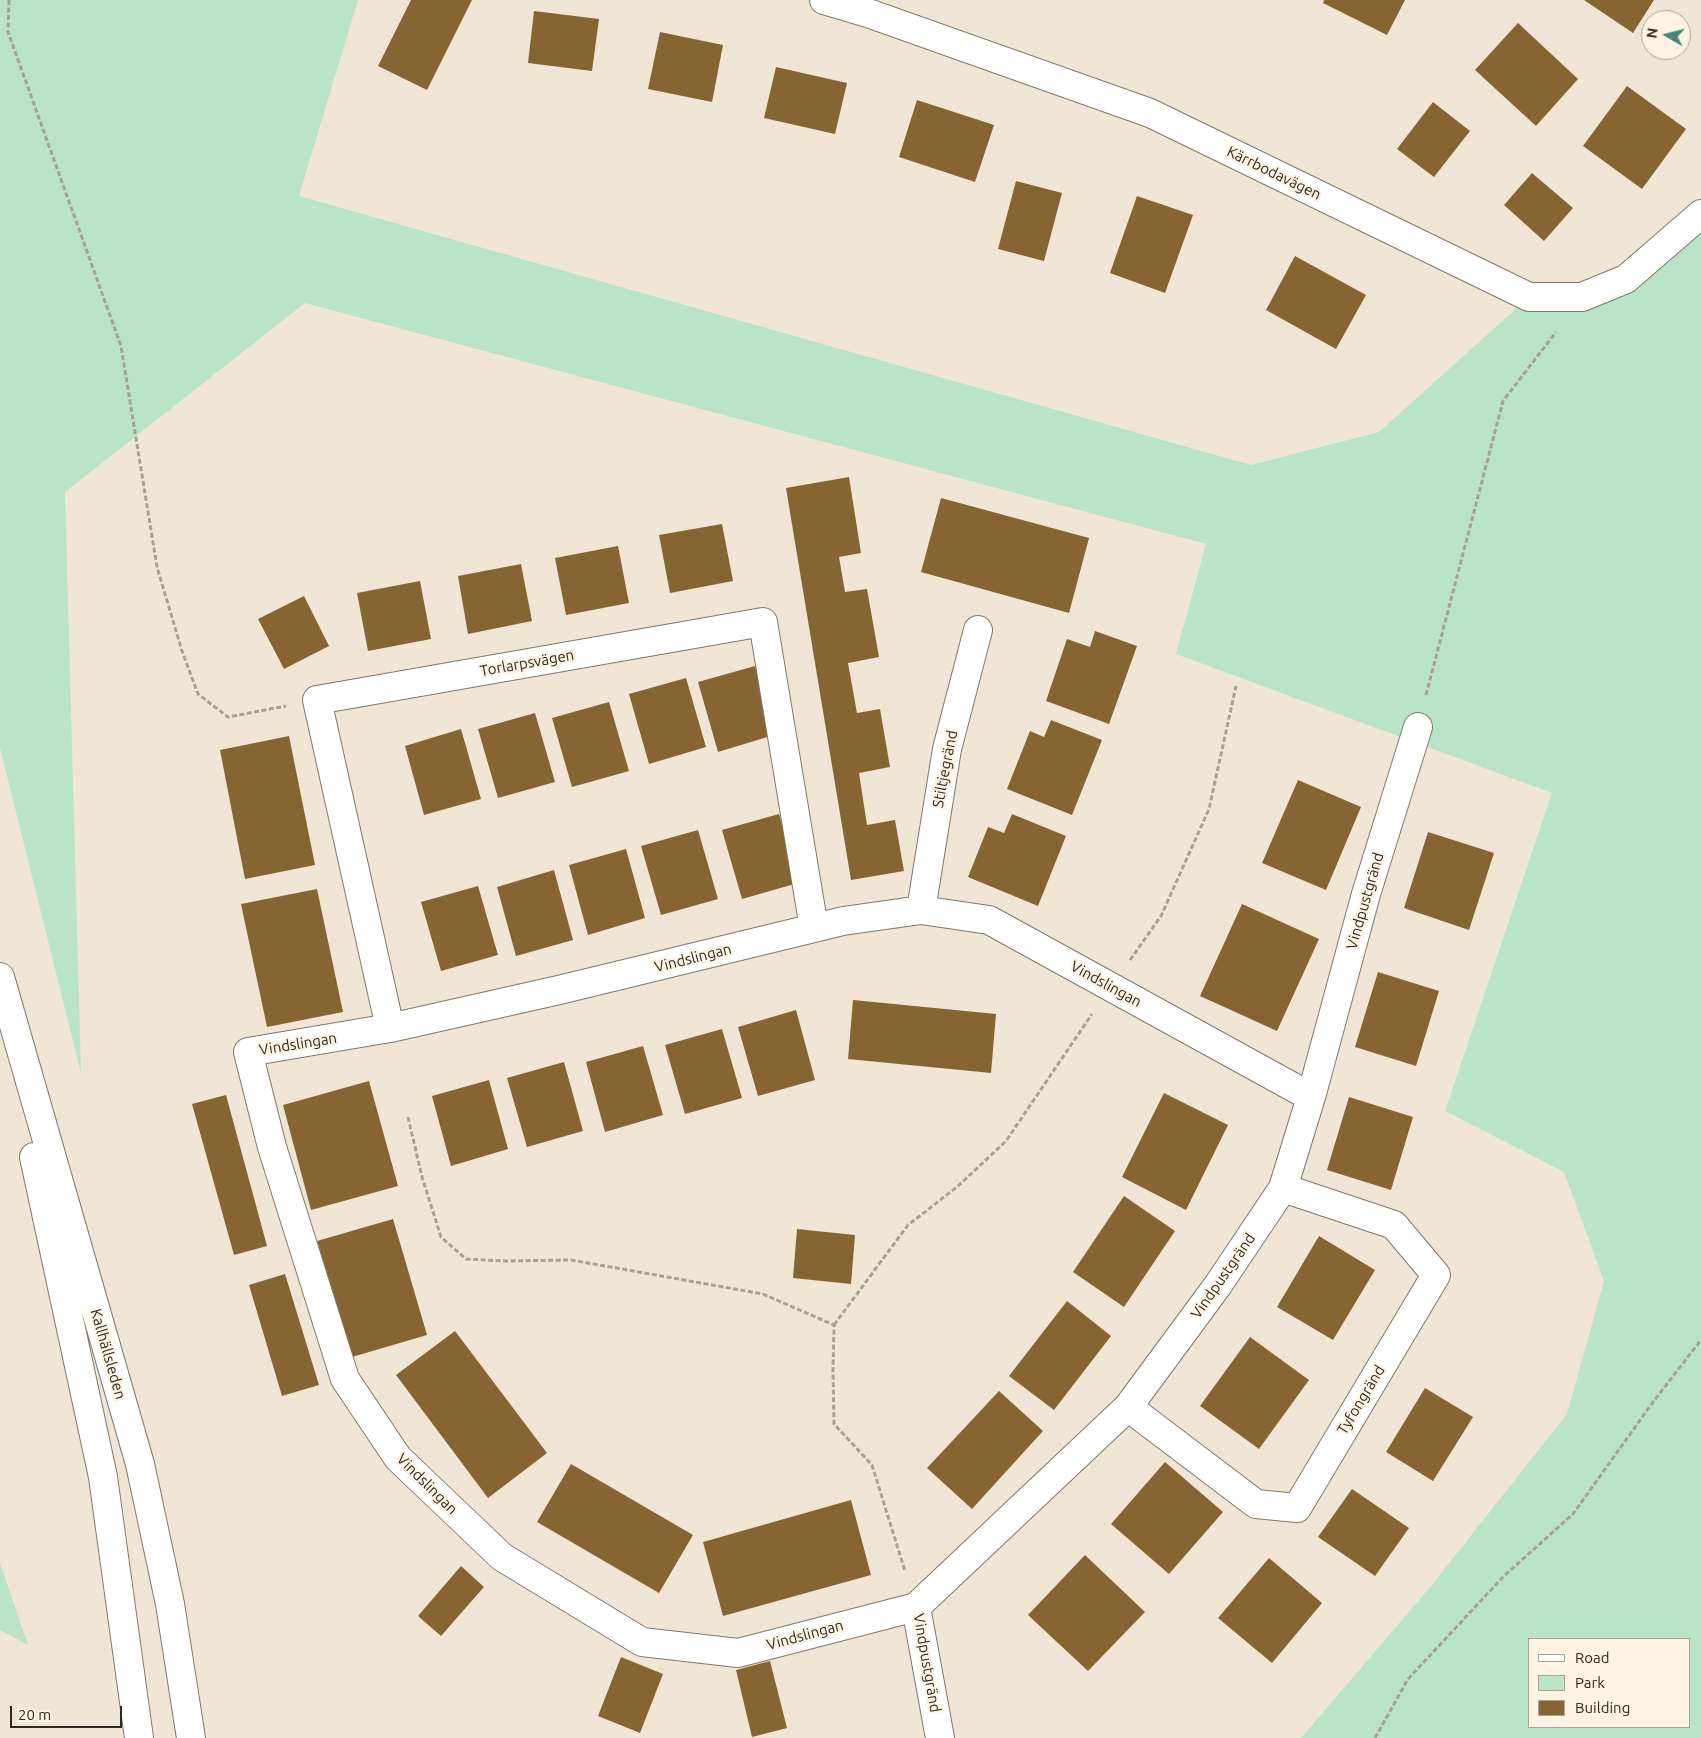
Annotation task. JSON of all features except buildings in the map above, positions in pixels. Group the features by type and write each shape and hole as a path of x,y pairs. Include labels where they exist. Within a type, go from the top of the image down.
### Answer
{"street":[{"name":"Kärrbodavägen","path":"824,0 871,7 1150,113 1529,297 1582,297 1626,279 1701,214"},
{"name":"Torlarpsvägen","path":"317,700 763,622 814,928"},
{"name":"Stiltjegränd","path":"921,910 947,749 978,630"},
{"path":"317,700 390,1028"},
{"name":"Vindpustgränd","path":"940,1738 916,1607 1128,1407 1218,1285 1283,1188 1311,1097 1366,894 1418,727"},
{"name":"Vindslingan","path":"916,1607 738,1653 642,1642 502,1557 398,1458 345,1379 272,1148 248,1052 390,1028 559,990 814,928 872,916 921,910 989,920 1311,1097"},
{"name":"Kallhällsleden","path":"0,977 140,1464 170,1604 191,1738"},
{"name":"Kallhällsleden","path":"0,996 103,1476 139,1738"},
{"name":"Tyfongränd","path":"1128,1407 1256,1504 1297,1508 1436,1275 1394,1225 1283,1188"}],"path":[{"path":"9,0 8,32 121,346 157,567 182,651 198,694 228,717 317,700"},
{"path":"1418,727 1503,401 1582,297"},
{"path":"916,1607 872,1465 834,1424 832,1370 834,1325 908,1225 957,1187 1006,1142 1161,916 1209,809 1236,686"},
{"path":"408,1117 422,1177 441,1237 466,1259 505,1262 571,1260 763,1294 834,1325"},
{"path":"1375,1738 1408,1679 1504,1576 1573,1514 1653,1402 1701,1340"}],"green space":[{"path":"0,0 358,0 299,196 1251,465 1379,432 1529,297 1582,297 1701,214 1701,1738 1301,1738 1431,1586 1567,1414 1604,1281 1564,1172 1445,1111 1552,793 1176,654 1206,544 305,303 65,492 81,1073 0,748"},
{"path":"0,1563 28,1645 0,1630"}]}
